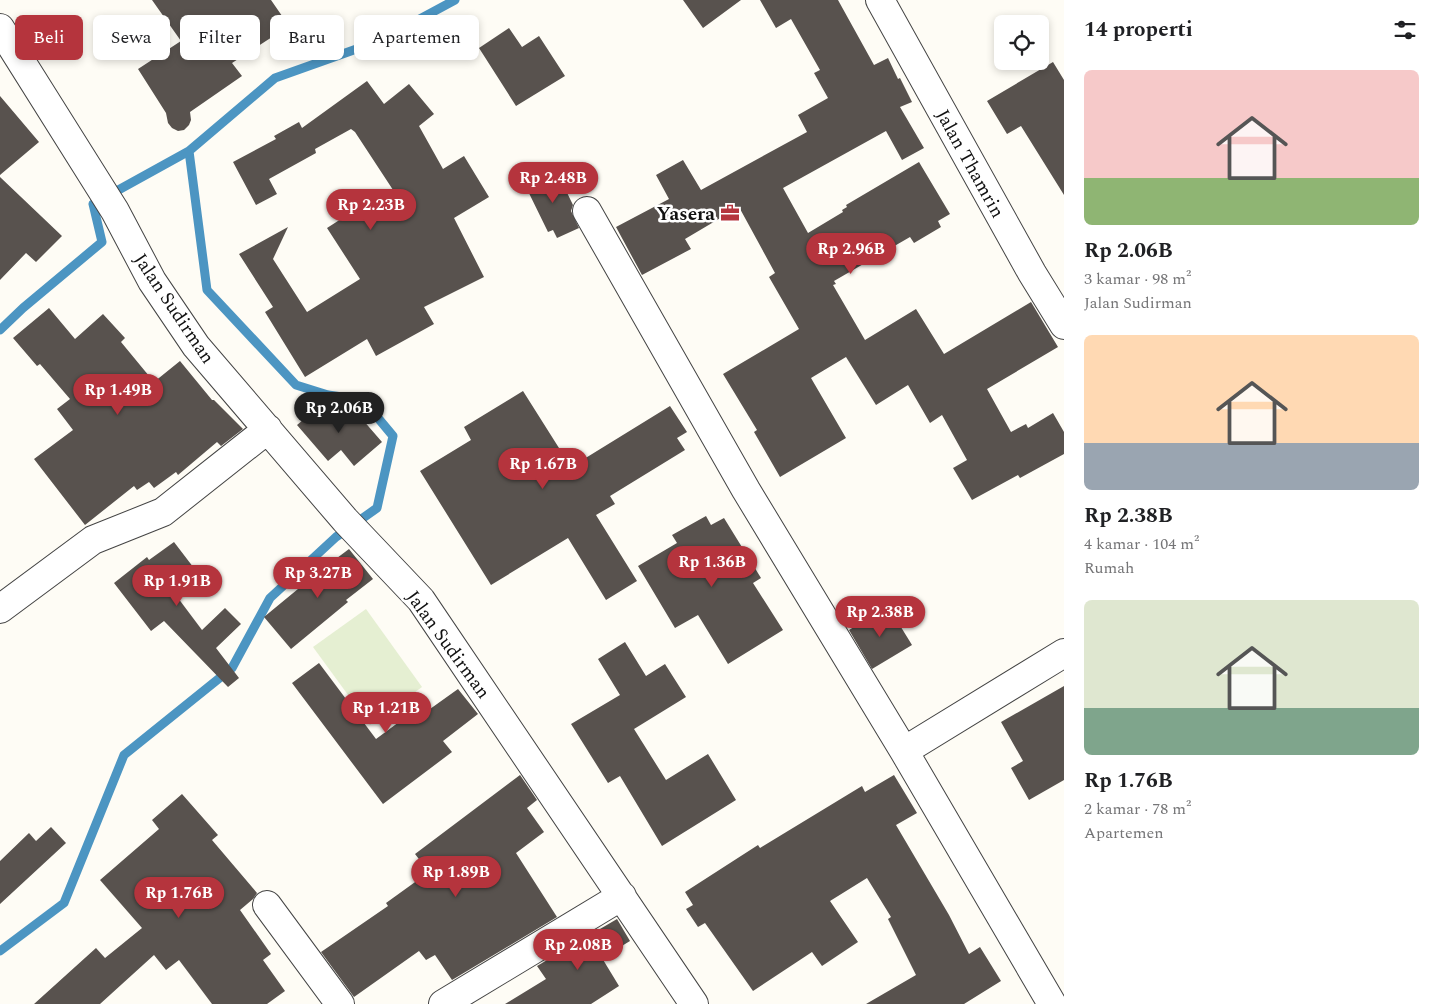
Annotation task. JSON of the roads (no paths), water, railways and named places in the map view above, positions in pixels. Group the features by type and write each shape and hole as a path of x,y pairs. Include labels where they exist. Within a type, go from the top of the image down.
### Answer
{"street":[{"name":"Jalan Thamrin","path":"880,0 1032,273 1064,325"},
{"name":"Jalan Sudirman","path":"0,28 115,211 152,280 196,346 353,529 421,600 694,1004"},
{"path":"587,211 746,490 904,751 1052,1004"},
{"path":"0,609 93,540 162,512 268,429"},
{"path":"904,751 1064,654"},
{"path":"443,1004 622,896"},
{"path":"267,905 340,1004"}],"waterway":[{"path":"0,951 64,903 124,755 232,668 270,598 336,537 377,508 393,436 363,400 328,395 296,385 207,290 189,151 275,78 379,41 455,0"},
{"path":"0,330 23,308 102,242 93,204 189,151"}],"place":[{"name":"Yasera","path":"730,213"}]}
